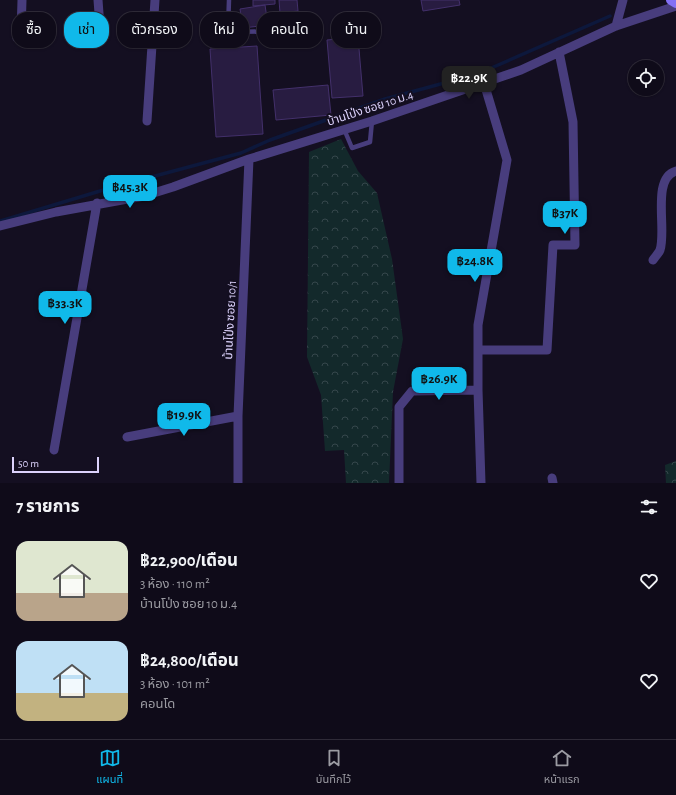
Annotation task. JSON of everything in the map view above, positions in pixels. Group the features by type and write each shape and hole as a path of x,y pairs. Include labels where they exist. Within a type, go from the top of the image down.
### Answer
{"street":[{"path":"22,0 22,12"},
{"path":"98,0 99,12"},
{"path":"147,121 155,0"},
{"path":"616,26 623,0"},
{"path":"671,0 676,2"},
{"name":"บ้านโป่ง ซอย 10 ม.4","path":"0,226 97,203 144,196 173,188 249,159 372,121 521,70 616,26 676,6"},
{"path":"478,350 547,350 553,245 575,245 573,122 559,52"},
{"path":"481,483 478,390 478,325 507,160 484,83"},
{"name":"บ้านโป่ง ซอย 10/1","path":"238,483 238,416 249,159"},
{"path":"653,260 660,250 662,236 662,200 664,180 670,172 676,171"},
{"path":"54,450 97,203"},
{"path":"399,483 399,407 412,391 478,390"},
{"path":"126,437 238,416"}],"lane":[{"path":"229,0 228,29 234,32 257,32"},
{"path":"344,129 352,148 370,142 372,121"}],"green space":[{"path":"341,139 358,171 377,193 392,259 403,339 393,392 389,483 346,483 344,450 325,451 321,395 307,357 309,152"},
{"path":"676,461 676,483 666,483 665,465"}],"building":[{"path":"253,0 275,0 275,4 253,6"},
{"path":"279,0 297,0 298,11 280,12"},
{"path":"421,0 459,0 460,5 423,11"},
{"path":"265,5 266,12 257,12 257,26 249,27 249,12 240,12 240,9"},
{"path":"327,40 331,40 331,48 359,48 363,96 332,98"},
{"path":"257,46 263,134 216,137 210,49 249,48 249,47"},
{"path":"328,85 331,115 276,120 273,90"}],"waterway":[{"path":"0,221 110,188 241,153 270,140 385,99 459,79 489,69 610,16"}]}
